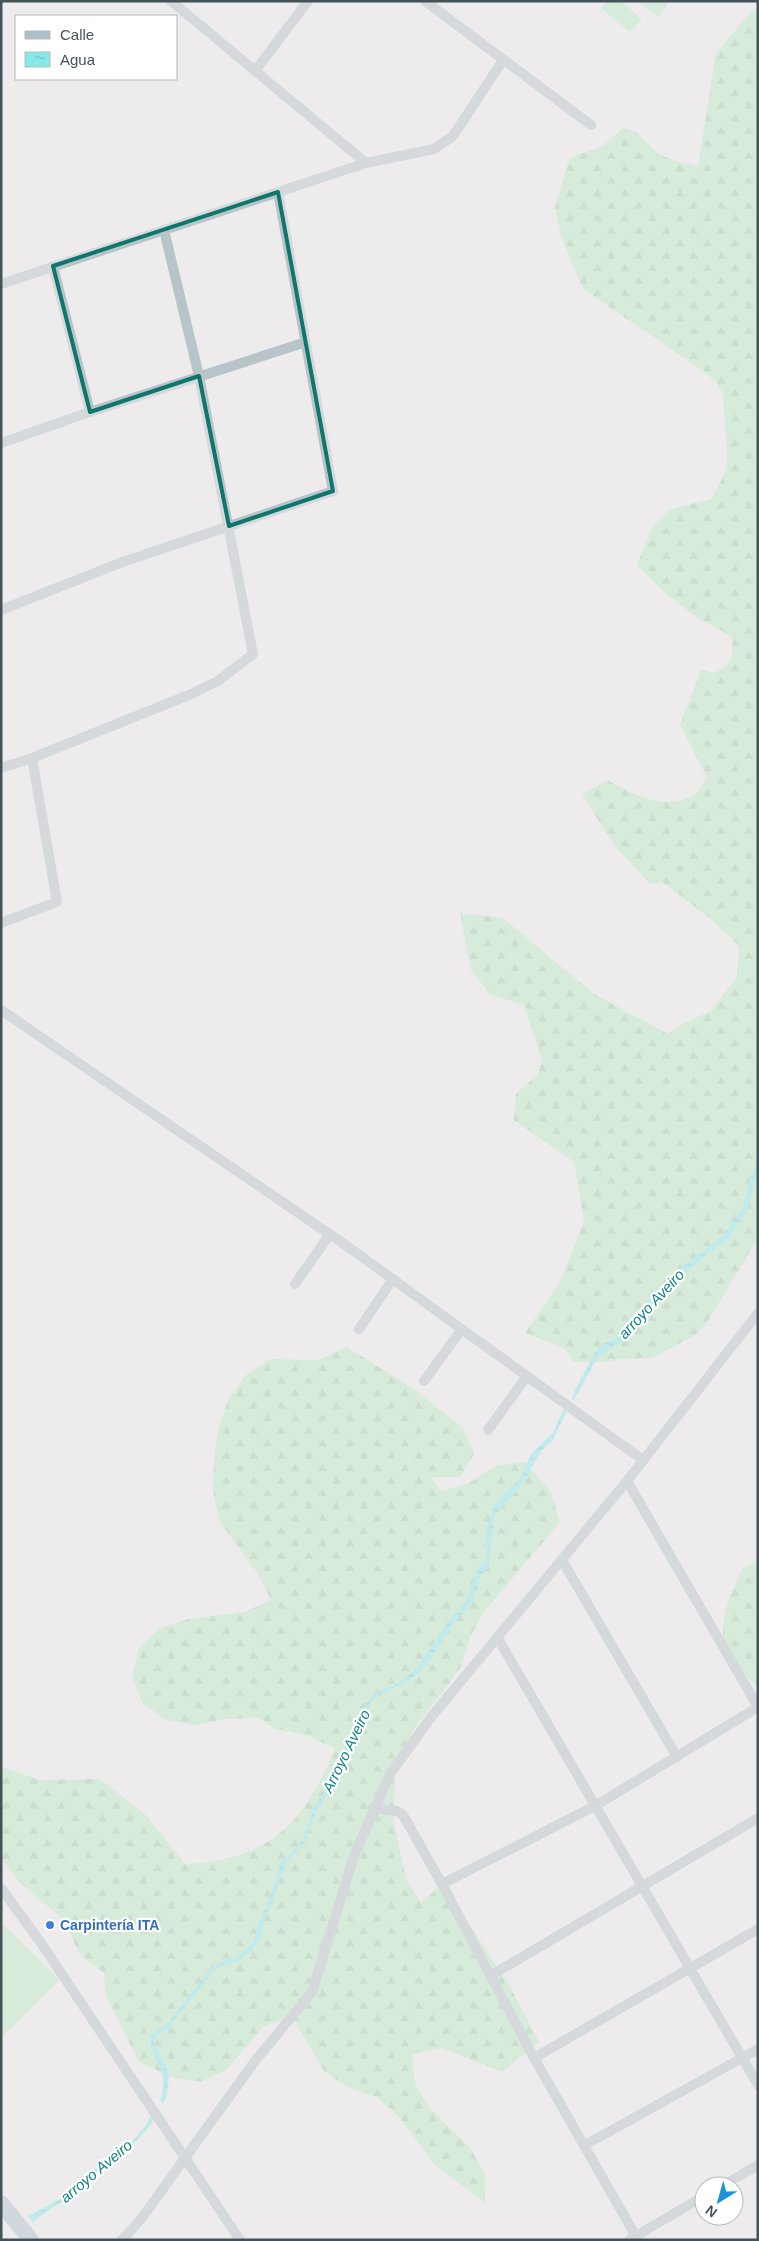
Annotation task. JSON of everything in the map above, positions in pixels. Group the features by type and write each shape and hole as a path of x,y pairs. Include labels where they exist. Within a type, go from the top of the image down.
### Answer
{"main road":[{"path":"1,2203 31,2240"}],"street":[{"path":"171,1 366,163"},
{"path":"255,71 308,1"},
{"path":"425,1 591,126"},
{"path":"1,284 366,163 434,149 453,136 503,60"},
{"path":"1,610 120,563 333,491 278,192"},
{"path":"1,768 32,758 189,695 218,681 253,654 199,376 164,230"},
{"path":"53,266 90,412"},
{"path":"1,443 306,342"},
{"path":"1,923 57,902 32,758"},
{"path":"1,1010 330,1234 643,1460"},
{"path":"295,1284 330,1234"},
{"path":"359,1329 393,1279"},
{"path":"122,2240 141,2219 256,2061 312,1992 352,1863 373,1808 390,1774 418,1733 627,1481 758,1313"},
{"path":"424,1381 462,1329"},
{"path":"488,1430 527,1376"},
{"path":"442,1884 595,1806 758,1707 627,1481"},
{"path":"562,1560 677,1757"},
{"path":"497,1637 758,2086"},
{"path":"373,1808 396,1811 403,1815 442,1884 534,2058 586,2145 634,2238 694,2202"},
{"path":"490,1976 758,1818"},
{"path":"1,1888 186,2156 240,2240"},
{"path":"534,2058 758,1929"},
{"path":"586,2145 758,2049"},
{"path":"739,2176 758,2165"}],"highlighted area":[{"path":"278,192 333,491 229,526 199,376 90,412 53,266"}],"green space":[{"path":"607,1 621,1 642,19 630,32 601,8"},
{"path":"637,1 670,1 658,17"},
{"path":"752,11 758,14 758,1238 706,1324 695,1335 652,1358 622,1359 606,1362 574,1362 565,1349 525,1333 560,1282 584,1221 574,1162 514,1120 516,1094 538,1074 542,1061 524,1005 491,995 471,970 460,913 503,918 594,994 668,1034 684,1023 711,1011 737,977 739,946 711,919 662,882 650,884 614,845 582,794 608,780 628,791 651,800 674,802 696,793 707,777 680,725 701,670 714,673 725,667 730,660 732,638 697,617 670,597 637,565 652,527 670,509 712,499 726,470 727,455 723,393 714,380 689,361 583,289 561,236 555,208 569,160 576,155 601,147 623,128 640,135 652,148 666,158 698,166 716,53"},
{"path":"347,1347 418,1392 463,1428 474,1454 460,1477 431,1477 442,1491 469,1483 496,1466 525,1462 551,1492 560,1522 484,1612 470,1637 461,1667 412,1732 403,1759 395,1771 394,1823 406,1879 421,1903 442,1884 508,1983 539,2042 502,2072 442,2048 412,2054 415,2084 430,2108 471,2149 485,2174 485,2203 435,2165 399,2117 377,2097 349,2088 324,2071 292,2017 264,2026 226,2070 201,2082 171,2077 138,2061 106,1995 104,1973 85,1959 78,1951 66,1924 20,1883 1,1858 1,1767 40,1780 100,1779 146,1815 185,1864 215,1861 240,1855 261,1846 280,1833 296,1817 310,1798 335,1749 309,1736 273,1728 259,1718 227,1719 195,1725 166,1720 143,1703 132,1677 139,1649 159,1629 188,1619 245,1612 271,1600 258,1574 220,1522 213,1492 214,1460 219,1427 229,1397 246,1375 270,1359 318,1360"},
{"path":"758,1562 758,1687 738,1668 729,1656 723,1634 723,1622 729,1600 743,1568"},
{"path":"4,1925 59,1980 1,2038 1,1928"}],"water":[{"path":"751,1174 756,1176 748,1209 728,1239 690,1268 651,1307 625,1339 597,1358 577,1395 574,1392 598,1347 620,1336 644,1304 681,1268 722,1236 743,1208"},
{"name":"Arroyo Aveiro","path":"565,1406 568,1408 553,1440 541,1451 523,1483 494,1516 489,1565 480,1577 476,1592 469,1606 451,1627 427,1665 414,1677 378,1696 370,1704 333,1784 315,1814 306,1841 289,1859 283,1871 271,1906 264,1919 260,1939 253,1949 239,1961 216,1968 168,2029 157,2036 154,2042 169,2078 166,2099 163,2104 160,2099 163,2080 152,2050 151,2035 167,2024 212,1967 225,1960 237,1957 255,1941 257,1925 266,1908 281,1863 299,1844 307,1831 313,1808 326,1790 336,1763 356,1728 367,1702 376,1692 395,1685 416,1669 448,1621 466,1601 479,1566 486,1561 486,1534 492,1510 501,1497 520,1479 531,1454 553,1433"},
{"path":"151,2113 154,2117 151,2125 125,2153 88,2179 73,2197 53,2207 33,2222 28,2216 73,2192 94,2170 130,2144 147,2124"}],"waterway":[{"name":"arroyo Aveiro","path":"754,1178 758,1160"},
{"name":"arroyo Aveiro","path":"573,1399 577,1391"}],"place":[{"name":"Carpintería ITA","path":"50,1925"}]}
